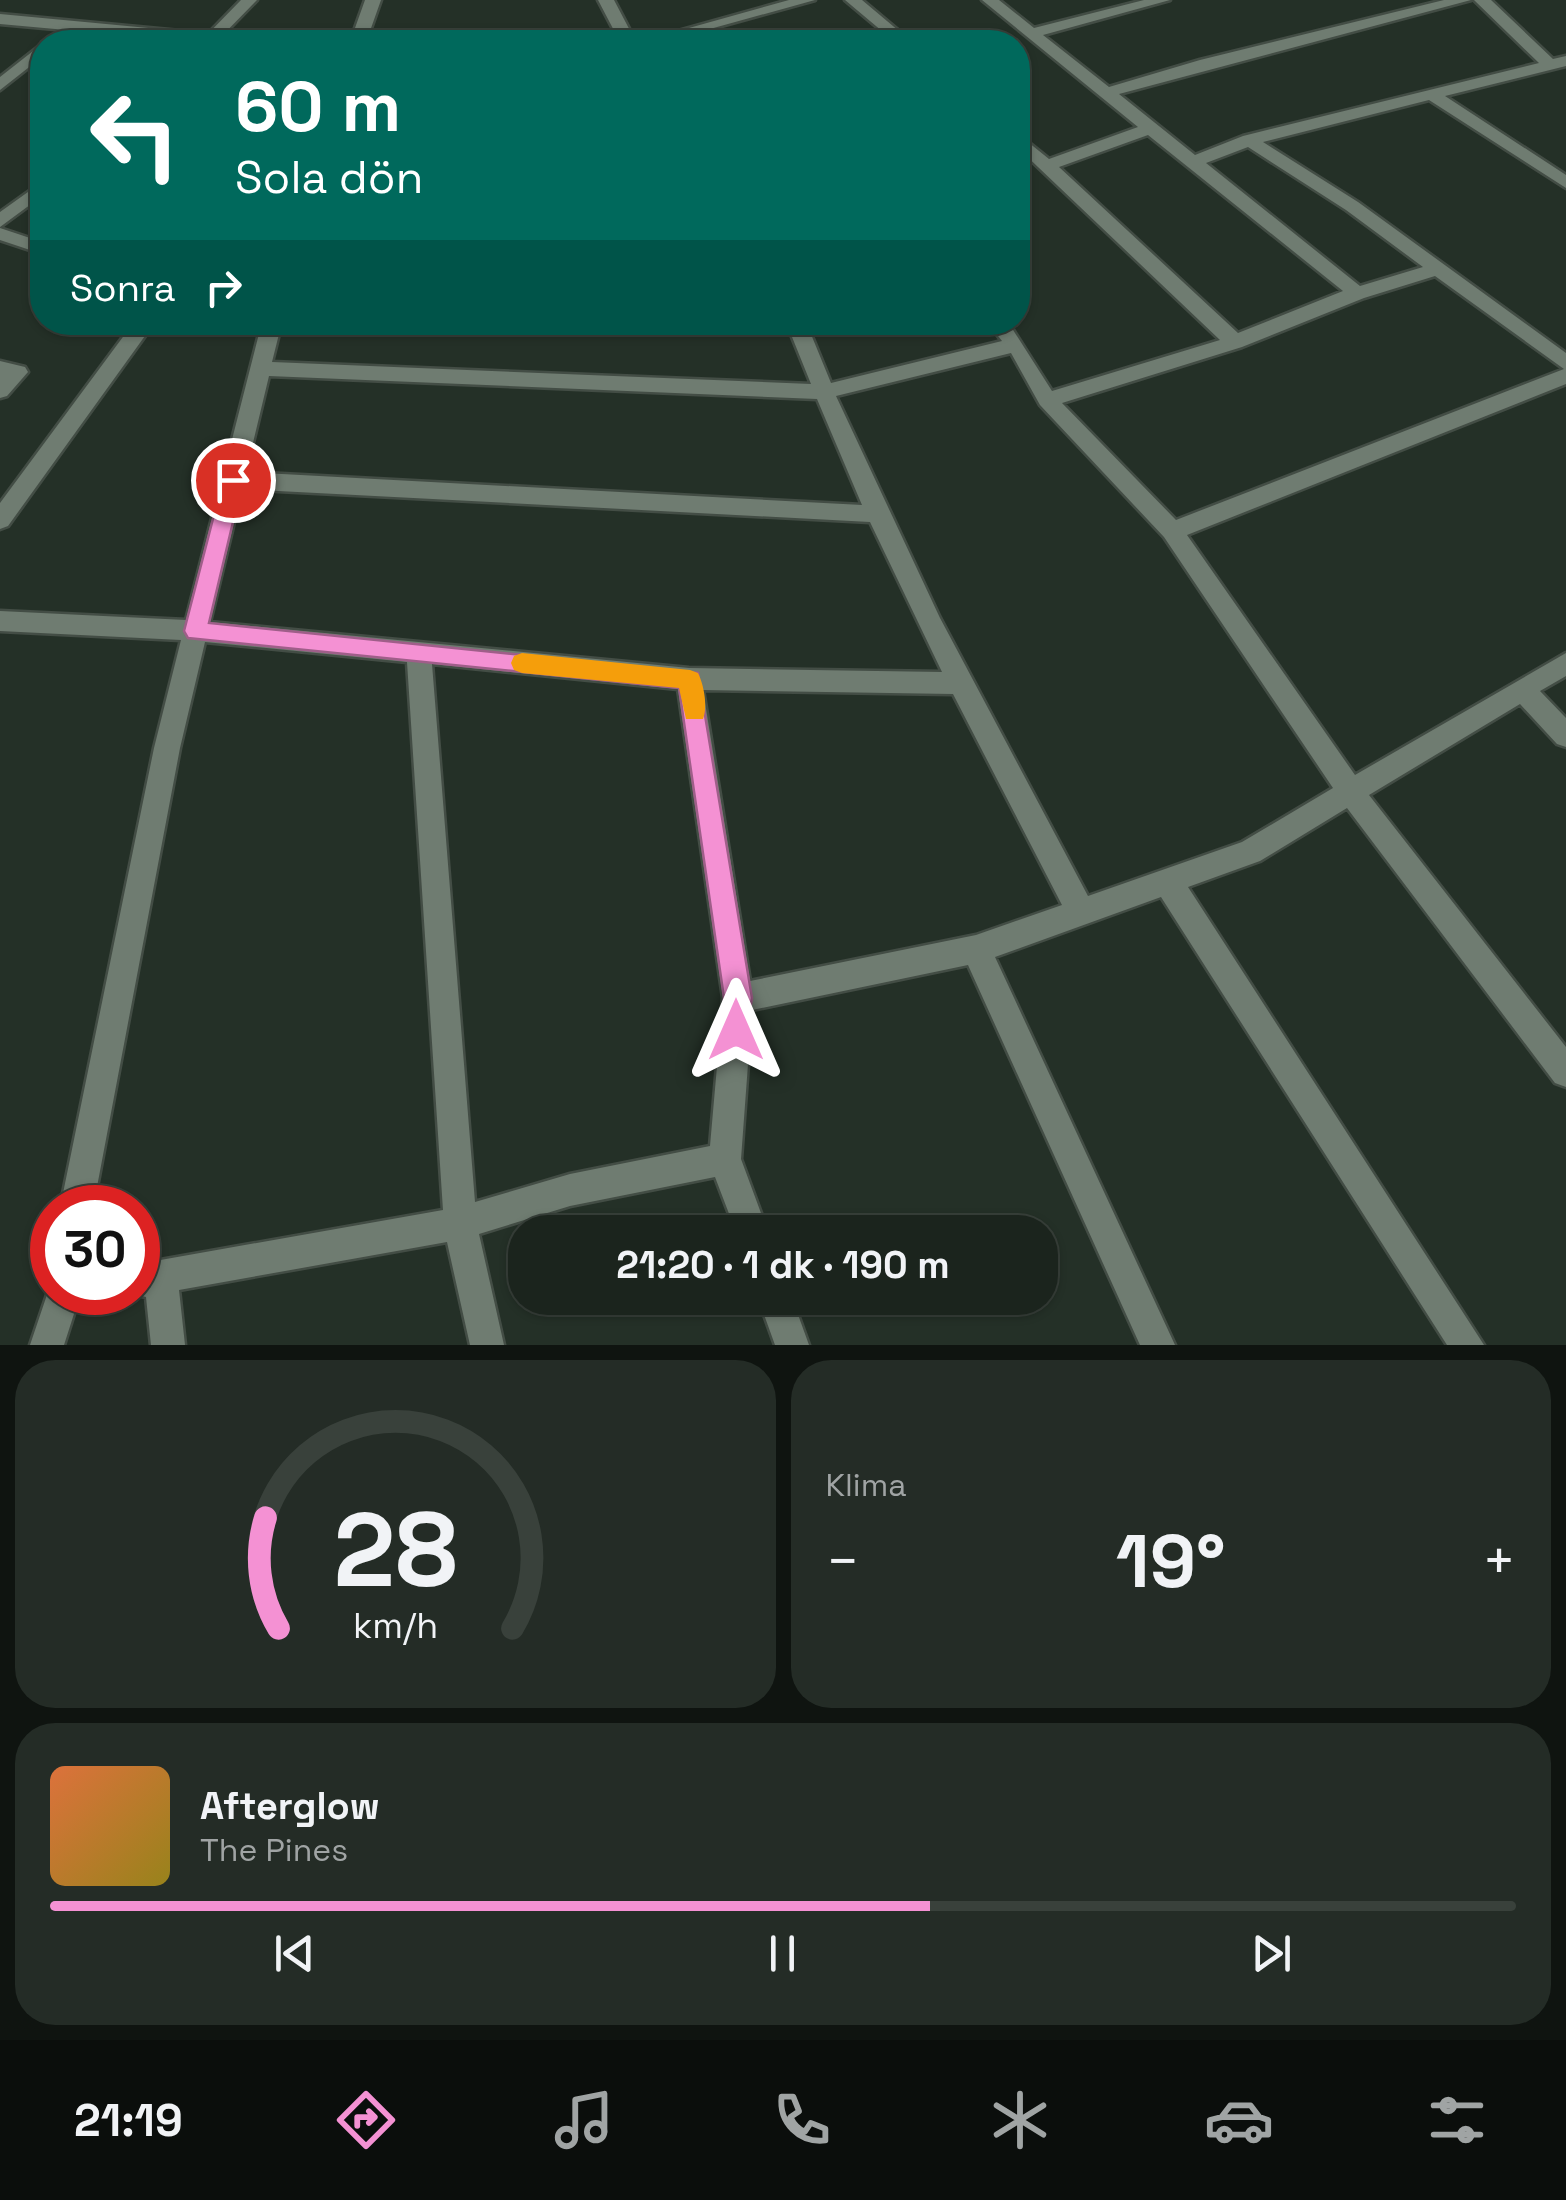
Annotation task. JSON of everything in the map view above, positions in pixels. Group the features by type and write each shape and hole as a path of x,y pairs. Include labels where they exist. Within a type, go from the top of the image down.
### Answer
{"street":[{"path":"220,30 249,0"},
{"path":"362,30 373,0"},
{"path":"606,0 622,30"},
{"path":"693,30 807,0"},
{"path":"853,0 888,30"},
{"path":"990,0 1027,30"},
{"path":"1106,93 1206,63 1463,0"},
{"path":"1482,0 1558,63"},
{"path":"1031,33 1157,1"},
{"path":"0,18 117,30"},
{"path":"64,30 70,25"},
{"path":"1031,33 1357,293"},
{"path":"0,85 30,59"},
{"path":"1193,162 1250,140 1558,63"},
{"path":"1431,94 1566,182"},
{"path":"1046,166 1150,128"},
{"path":"1250,140 1352,206 1434,270 1566,363"},
{"path":"1030,151 1235,342"},
{"path":"0,221 30,197"},
{"path":"0,234 30,244"},
{"path":"1047,400 1235,342 1357,293 1434,270"},
{"path":"0,520 135,335"},
{"path":"80,1185 166,748 269,335"},
{"path":"801,335 875,514 958,683 1080,912"},
{"path":"1008,335 1047,400 1172,531 1351,792 1566,1072"},
{"path":"261,369 823,392 1016,345"},
{"path":"0,368 18,372 0,391"},
{"path":"1172,531 1566,376"},
{"path":"233,480 875,514"},
{"path":"0,621 196,631 690,680 958,683"},
{"path":"419,653 460,1224 486,1345"},
{"path":"738,998 976,949 1250,852 1566,663"},
{"path":"690,680 738,998 725,1158 746,1215"},
{"path":"1522,689 1566,736"},
{"path":"1168,882 1468,1345"},
{"path":"976,949 1158,1345"},
{"path":"160,1277 460,1224 570,1190 725,1158"},
{"path":"47,1345 59,1315"},
{"path":"159,1315 168,1345"},
{"path":"781,1315 792,1345"}],"slow traffic":[{"path":"522,663 690,680 694,712"}],"route":[{"path":"233,480 196,631 690,680 738,998 736,1030"}]}
